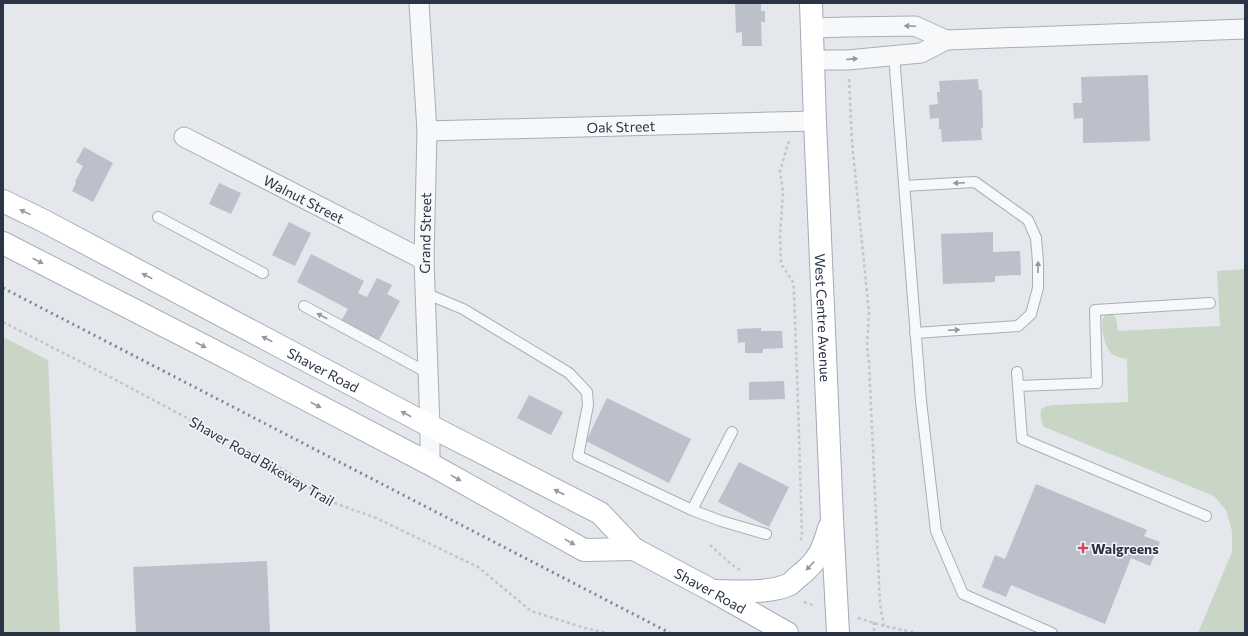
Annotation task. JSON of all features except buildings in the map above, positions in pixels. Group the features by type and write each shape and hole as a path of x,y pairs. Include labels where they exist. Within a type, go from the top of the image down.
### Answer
{"main road":[{"name":"West Centre Avenue","path":"811,3 838,633"},
{"name":"Shaver Road","path":"3,201 44,221 430,426 600,513 634,549 714,591 787,633"},
{"name":"Shaver Road","path":"3,243 430,464 584,550 634,549"},
{"path":"714,591 776,589 791,584 809,568 818,557 824,545 832,519"}],"street":[{"name":"Grand Street","path":"419,3 427,131 424,260 430,464"},
{"path":"812,28 915,26 946,40"},
{"path":"813,60 848,60 921,53 946,40 1245,29"},
{"name":"Oak Street","path":"427,131 815,121"},
{"name":"Walnut Street","path":"184,137 424,260"}],"lane":[{"path":"894,55 921,401 936,531 963,594 1052,633"},
{"path":"904,186 975,182 1028,220 1036,238 1038,262 1038,288 1031,314 1018,326 915,332"},
{"path":"158,217 264,273"},
{"path":"425,293 463,309 569,373 587,392 588,405 578,456 692,510 721,521 766,534"},
{"path":"1018,386 1097,383 1095,310 1210,303"},
{"path":"304,306 428,372"},
{"path":"1017,372 1022,439 1206,516"},
{"path":"692,510 732,432"}],"path":[{"path":"848,60 852,142 869,313 868,346 880,604 884,626"},
{"path":"789,122 789,139 780,171 783,192 780,237 781,264 793,282 802,535 800,546"},
{"name":"Shaver Road Bikeway Trail","path":"3,322 114,379 288,472 329,501 376,518 478,567 532,611 585,628 607,633"},
{"path":"710,545 731,564 744,572"},
{"path":"874,622 874,633"}],"green space":[{"path":"1245,269 1245,633 1198,633 1232,552 1232,531 1226,510 1214,496 1044,427 1041,418 1041,409 1054,405 1128,402 1127,359 1114,355 1109,351 1102,329 1103,318 1105,315 1112,314 1116,318 1118,331 1220,326 1217,271"},
{"path":"3,337 48,360 60,633 3,633"}],"railway":[{"path":"3,288 670,633"}],"place":[{"name":"Walgreens","path":"1083,548"}]}
